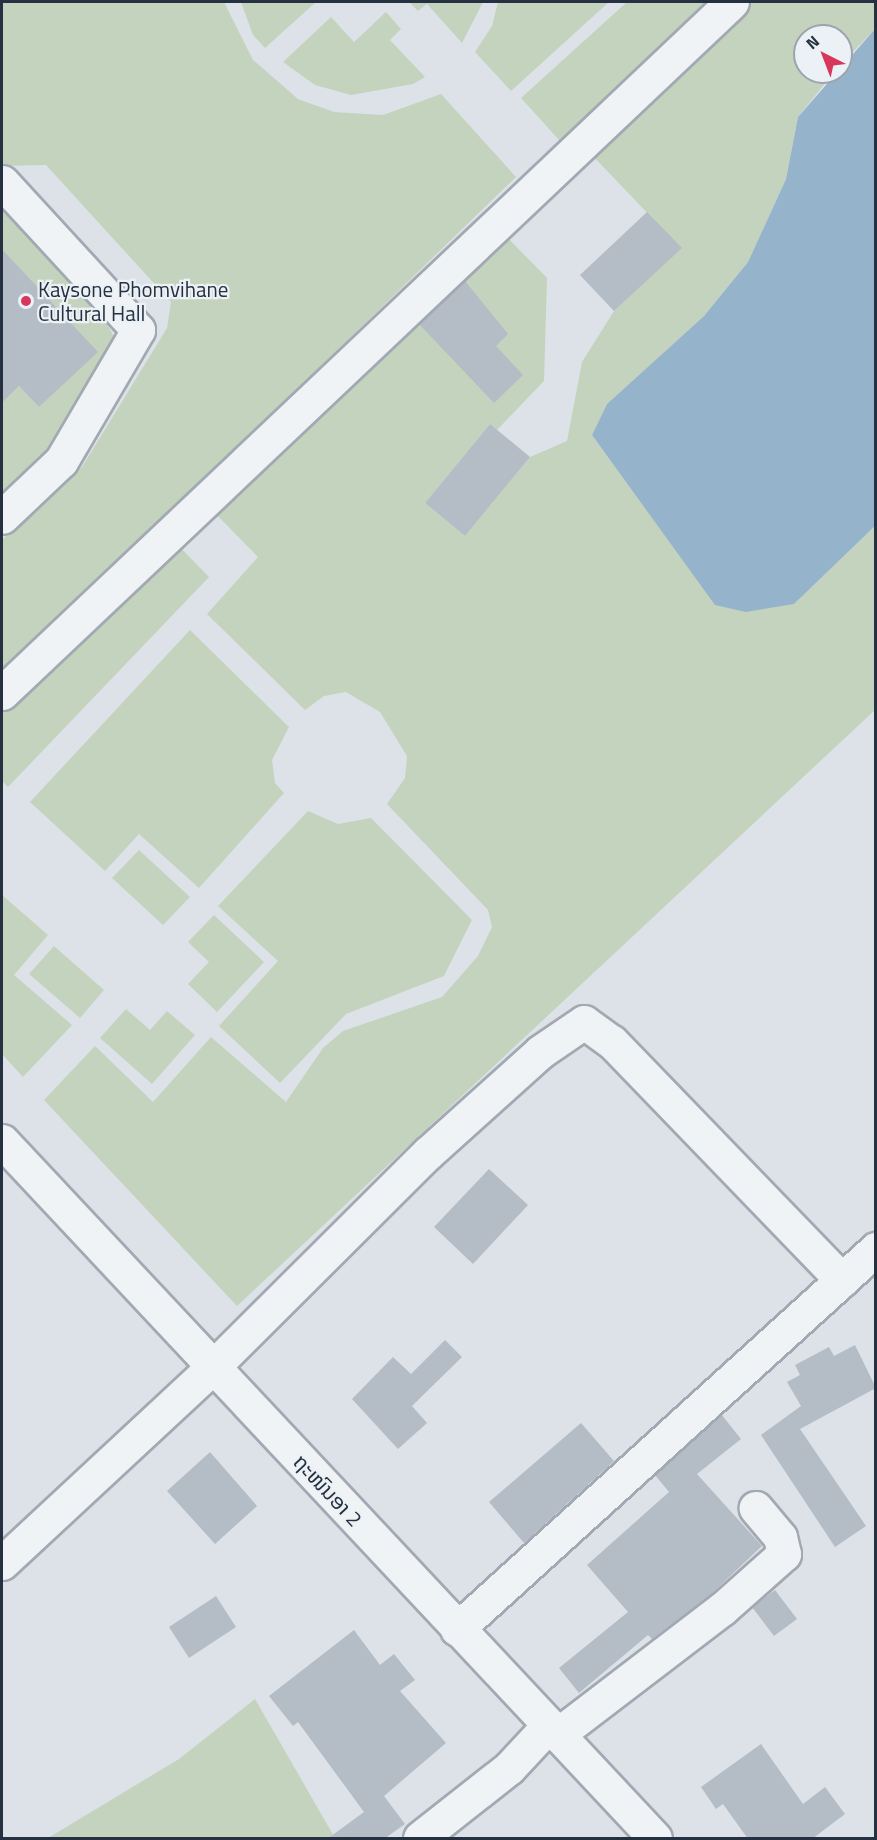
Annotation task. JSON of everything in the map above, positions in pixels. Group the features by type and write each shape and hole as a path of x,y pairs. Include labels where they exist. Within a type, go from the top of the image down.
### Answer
{"street":[{"path":"2,693 732,2"},
{"path":"2,182 138,330 61,461 2,517"},
{"path":"2,1563 213,1367 428,1153 540,1052 584,1022 612,1042 842,1280"},
{"name":"ຖະໜົນອາ 2","path":"2,1141 655,1839"},
{"path":"457,1629 876,1249"},
{"path":"420,1839 509,1768 552,1730 722,1609 784,1554 780,1538 756,1508"}],"green space":[{"path":"2,2 224,2 253,60 298,99 334,112 383,115 441,94 516,177 2,675 2,540 82,467 167,328 171,302 46,165 2,166"},
{"path":"241,2 316,2 265,48 253,35"},
{"path":"409,2 483,2 462,43 427,4 418,11"},
{"path":"498,2 609,2 511,91 475,52 492,26"},
{"path":"627,2 708,2 560,141 521,98"},
{"path":"745,2 875,2 875,29 853,52 853,24 793,24 793,84 824,84 798,117 786,179 748,262 704,316 607,404 592,435 716,605 794,604 875,526 875,710 237,1306 44,1100 95,1046 153,1102 211,1037 286,1102 323,1048 343,1031 442,997 478,956 492,927 488,910 387,804 405,778 407,756 380,712 346,692 324,696 305,710 207,614 258,557 212,510 502,232 547,278 544,381 497,430 490,424 425,503 465,536 530,457 567,441 582,362 614,311 681,248 588,151"},
{"path":"386,12 401,29 390,40 425,77 413,84 351,95 315,85 283,62 331,17 354,42"},
{"path":"2,201 94,298 116,341 60,452 2,508 2,403 19,386 39,407 97,352 2,249"},
{"path":"173,540 209,577 8,787 2,781 2,702"},
{"path":"190,630 289,727 272,760 275,783 284,793 199,888 139,834 105,871 30,802"},
{"path":"308,811 338,824 371,818 472,920 444,976 346,1014 280,1083 219,1026 278,961 218,906"},
{"path":"139,850 190,897 163,925 112,878"},
{"path":"2,895 48,935 14,975 72,1025 23,1077 2,1054"},
{"path":"214,915 264,962 217,1012 188,984 209,962 188,942"},
{"path":"54,946 104,990 80,1018 29,974"},
{"path":"126,1009 150,1030 167,1011 195,1035 152,1084 100,1038"},
{"path":"255,1699 335,1838 48,1838 179,1759"}],"water":[{"path":"875,29 875,526 794,604 746,612 715,605 592,435 607,404 704,316 748,262 786,179 798,117 827,84 853,84 853,54"}],"building":[{"path":"647,212 682,248 614,311 580,275"},
{"name":"Kaysone Phomvihane Cultural Hall","path":"2,249 98,352 39,407 19,386 2,403"},
{"path":"465,281 508,334 496,346 523,375 494,403 419,324"},
{"path":"490,424 530,457 465,536 425,503"},
{"path":"489,1169 528,1205 473,1264 434,1227"},
{"path":"445,1340 462,1357 412,1406 427,1423 398,1449 352,1399 393,1357 411,1374"},
{"path":"855,1345 876,1388 800,1429 866,1526 835,1547 761,1435 801,1406 787,1382 800,1375 795,1365 829,1347 834,1356"},
{"path":"721,1414 741,1439 697,1474 762,1546 710,1595 652,1639 648,1635 579,1693 559,1668 628,1612 587,1565 669,1492 655,1475"},
{"path":"581,1423 614,1461 524,1543 489,1502"},
{"path":"210,1452 257,1506 215,1544 167,1491"},
{"path":"775,1590 797,1619 774,1636 752,1607"},
{"path":"216,1596 236,1627 189,1658 169,1627"},
{"path":"354,1630 380,1665 394,1654 415,1680 400,1691 446,1743 384,1796 405,1824 384,1839 327,1839 364,1812 298,1722 293,1726 269,1696"},
{"path":"761,1744 803,1804 825,1787 845,1814 812,1839 748,1839 723,1804 716,1809 701,1787"}],"place":[{"name":"Kaysone Phomvihane Cultural Hall","path":"26,301"}]}
